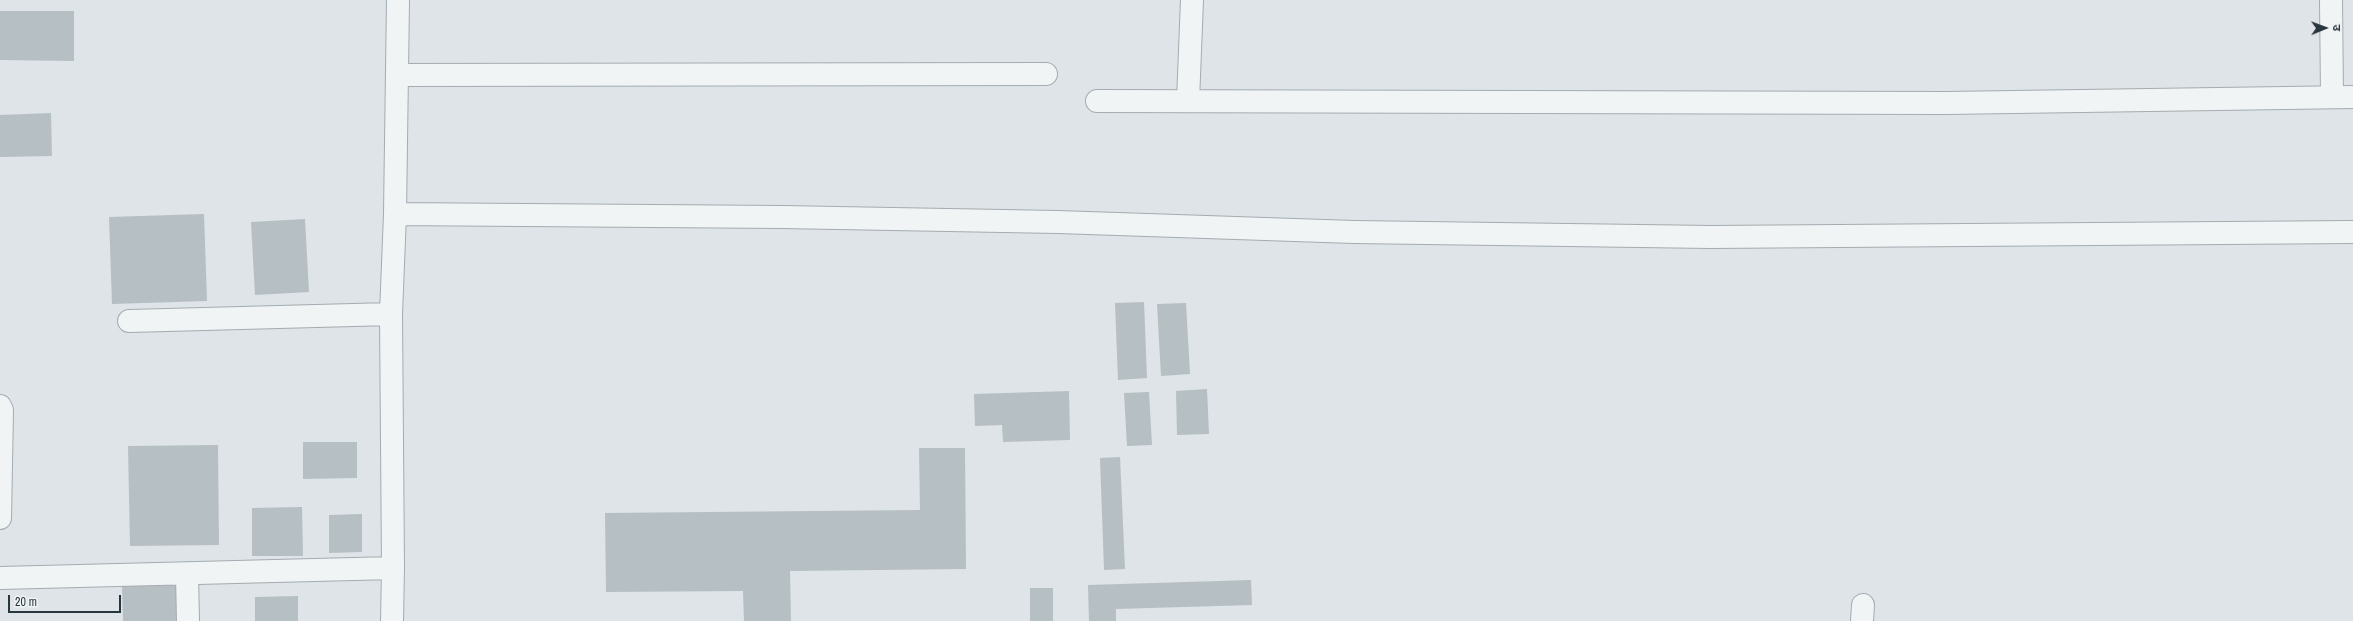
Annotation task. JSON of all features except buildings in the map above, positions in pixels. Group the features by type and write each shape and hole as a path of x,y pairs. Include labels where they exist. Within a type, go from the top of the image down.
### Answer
{"street":[{"path":"392,621 391,314 395,214 398,0"},
{"path":"1188,101 1192,0"},
{"path":"1097,101 1946,103 2343,96 2331,0"},
{"path":"397,74 1046,74"},
{"path":"395,214 1058,222 1354,232 1711,237 2353,232"},
{"path":"129,321 391,314"},
{"path":"0,406 2,410 0,518"},
{"path":"0,578 393,568"},
{"path":"188,574 188,621"}]}
